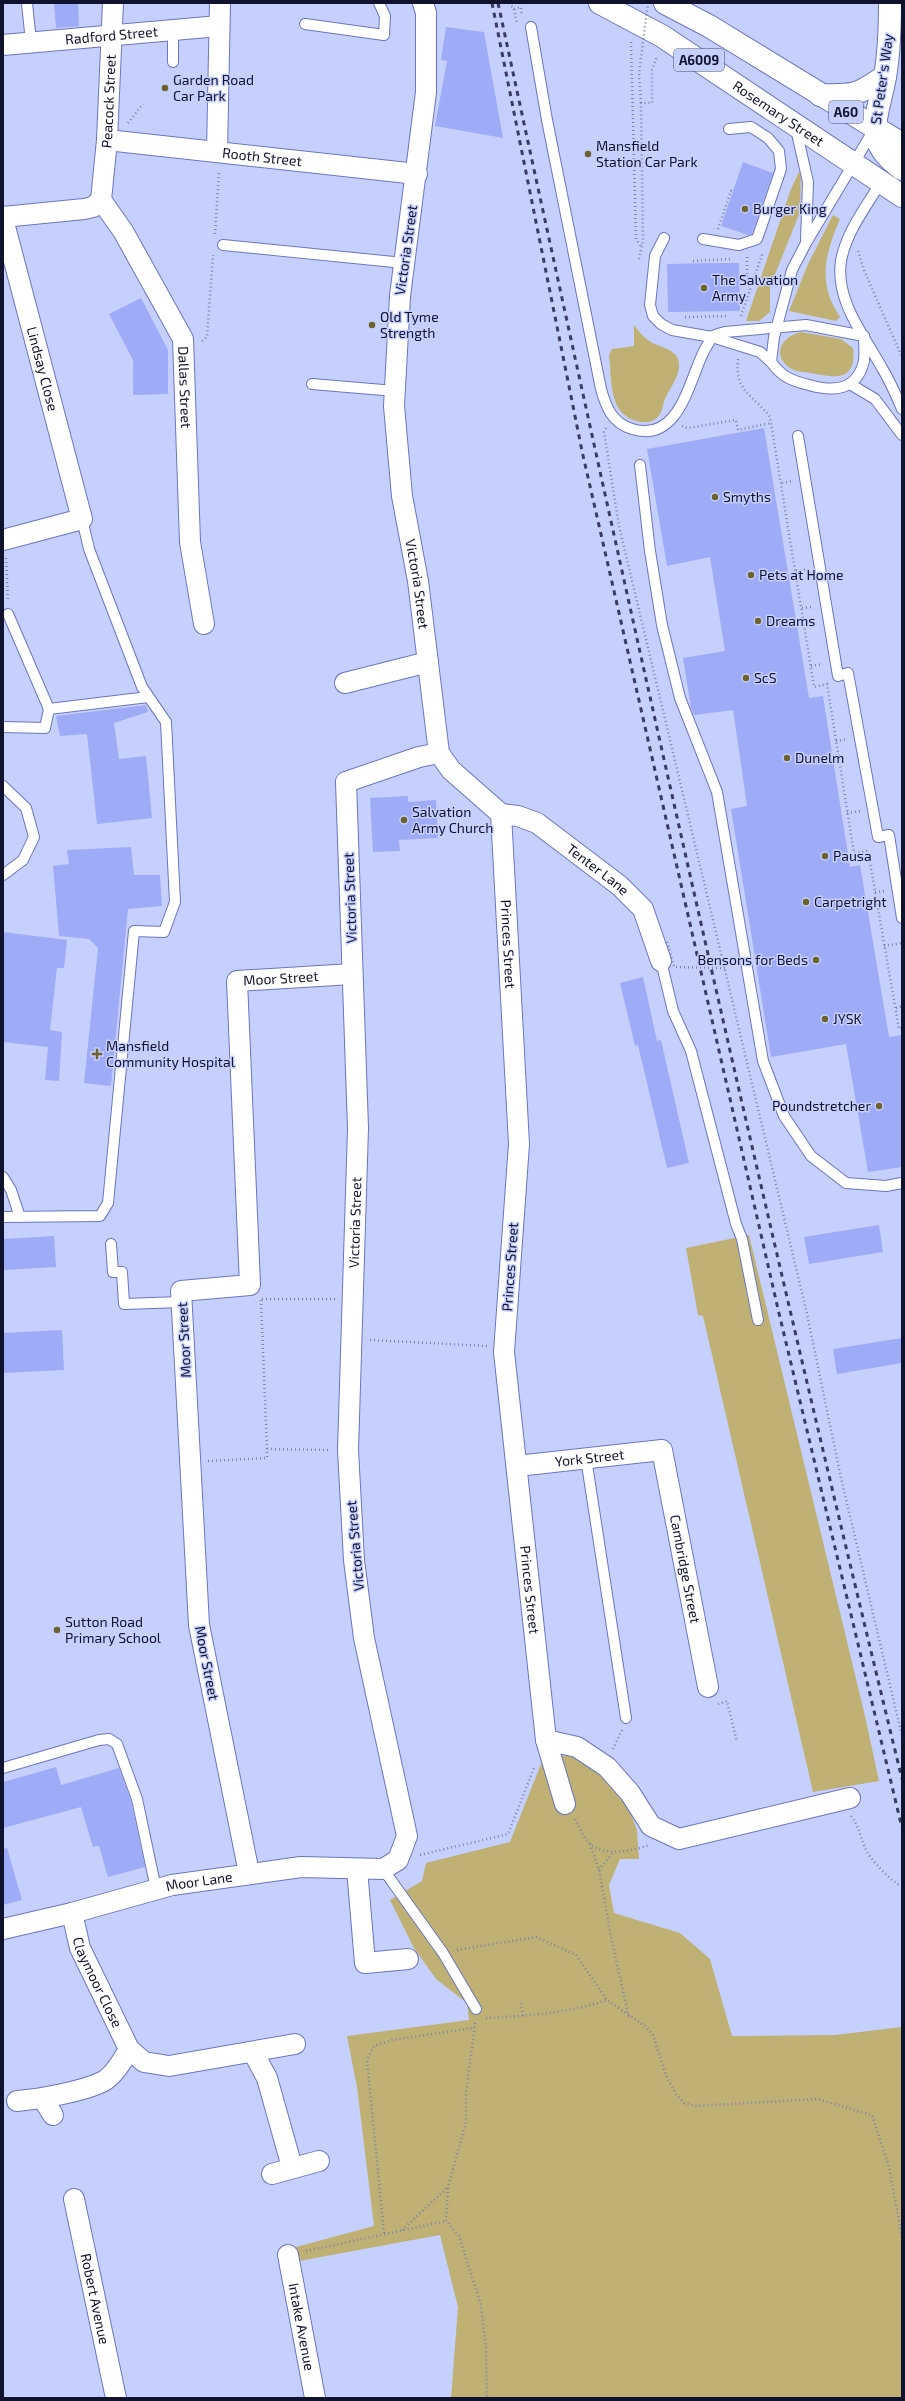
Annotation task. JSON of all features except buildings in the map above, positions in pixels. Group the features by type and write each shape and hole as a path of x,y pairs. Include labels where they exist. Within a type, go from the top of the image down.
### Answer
{"highway":[{"name":"Rosemary Street","path":"600,3 662,36 853,163"},
{"name":"A6009","path":"665,3 708,26 818,95"},
{"name":"St Peter's Way","path":"874,128 885,76 890,3"},
{"path":"818,95 852,96 869,88 885,76"},
{"name":"A60","path":"818,95 874,128 900,157"},
{"path":"900,157 881,182 902,196"},
{"name":"A6009","path":"853,163 881,182"}],"street":[{"name":"Peacock Street","path":"101,200 107,140 113,3"},
{"path":"219,152 220,3"},
{"name":"Victoria Street","path":"391,1865 407,1836 364,1638 354,1560 348,1450 354,1298 358,1128 346,782 419,757 439,753 418,581 402,496 394,406 400,296 417,174 426,92 426,13 423,3"},
{"name":"Radford Street","path":"3,45 219,26"},
{"name":"Rooth Street","path":"107,140 417,174"},
{"path":"3,218 84,209 93,207 101,200"},
{"name":"Dallas Street","path":"101,200 123,231 183,339 190,542 204,624"},
{"name":"Lindsay Close","path":"3,218 82,519"},
{"path":"4,540 82,519"},
{"path":"345,683 428,662"},
{"path":"439,753 450,770 502,814"},
{"name":"Tenter Lane","path":"502,814 518,816 537,823 620,886 643,909 661,961"},
{"name":"Princes Street","path":"502,814 519,1144 504,1347 546,1740 565,1804"},
{"name":"Moor Street","path":"249,1873 199,1625 181,1291 255,1292 237,981 352,974"},
{"name":"York Street","path":"517,1466 662,1450"},
{"name":"Cambridge Street","path":"662,1450 708,1687"},
{"path":"546,1740 577,1747 604,1765 630,1794 651,1826 678,1839 847,1799"},
{"name":"Moor Lane","path":"3,1929 72,1913 156,1890 249,1873 302,1867 357,1869 391,1865"},
{"path":"357,1869 365,1963 408,1959"},
{"name":"Claymoor Close","path":"72,1913 80,1948 129,2049 144,2062 169,2066 295,2044"},
{"path":"17,2101 48,2107 102,2082 123,2062 129,2049"},
{"path":"253,2052 267,2078 292,2167"},
{"path":"272,2174 292,2167 319,2161"},
{"name":"Robert Avenue","path":"74,2199 116,2398"},
{"name":"Intake Avenue","path":"288,2255 315,2398"}],"lane":[{"path":"27,3 31,42"},
{"path":"305,24 384,36 385,16 379,3"},
{"path":"531,27 547,120 601,389 605,405 616,422 637,431 650,431 664,428 685,398 699,360 712,337 741,329 806,325 864,336"},
{"path":"173,30 173,62"},
{"path":"795,124 808,182 806,243"},
{"path":"703,239 739,245 757,239 781,168 779,151 768,138 751,128 729,129"},
{"path":"771,362 787,284 806,243 874,128"},
{"path":"881,182 854,226 842,260 842,290 849,310 883,369 902,409"},
{"path":"664,238 655,256 650,305 653,316 672,330 712,337 760,352 779,372 790,380 828,390 850,384 858,373 864,361 864,336"},
{"path":"223,245 404,263"},
{"path":"312,384 395,392"},
{"path":"850,384 875,399 902,434"},
{"path":"798,436 838,676 848,673 878,838 889,835 902,918"},
{"path":"640,465 650,551 662,625 680,698 718,792 763,1061 784,1116 811,1156 846,1183 886,1186 902,1183"},
{"path":"3,1217 100,1216 108,1203 134,931 164,932 175,902 166,722 142,687 89,549 82,519"},
{"path":"3,727 45,728 49,709 8,614"},
{"path":"49,709 148,697"},
{"path":"3,786 26,808 34,837 23,860 3,875"},
{"path":"661,961 674,1011 691,1051 736,1224 742,1239 758,1320"},
{"path":"3,1177 11,1190 20,1217"},
{"path":"111,1244 113,1272 122,1272 124,1304 182,1302"},
{"path":"586,1458 626,1718"},
{"path":"3,1768 99,1740 109,1739 117,1744 137,1800 156,1890"},
{"path":"391,1865 443,1953 476,2014"}],"path":[{"path":"509,3 514,8 521,7 522,18"},
{"path":"640,267 639,254 643,241 641,104 639,74 648,3"},
{"path":"631,38 636,239 641,246"},
{"path":"641,104 652,103 652,70 658,54"},
{"path":"214,237 219,152"},
{"path":"722,231 718,229 731,191 733,192"},
{"path":"855,262 858,249 864,270 902,357"},
{"path":"184,358 207,337 213,252"},
{"path":"740,258 748,257 747,277 754,279"},
{"path":"693,261 733,258"},
{"path":"684,317 742,316"},
{"path":"738,357 738,381 745,393 762,405 770,417 814,687 827,684 854,853 868,851 899,1029 902,1028"},
{"path":"612,416 604,432 619,526 807,1314 841,1478 902,1736"},
{"path":"671,420 688,428 736,420 738,430 771,423"},
{"path":"4,540 8,614"},
{"path":"667,942 674,967 725,968"},
{"path":"884,946 902,943"},
{"path":"896,1008 902,1006"},
{"path":"190,1462 267,1458 255,1292 354,1298"},
{"path":"352,1339 504,1347"},
{"path":"266,1449 348,1450"},
{"path":"730,1713 737,1742"},
{"path":"604,1765 622,1730 626,1718"},
{"path":"391,1865 508,1834 546,1740"},
{"path":"847,1799 847,1810 858,1825 865,1850 884,1873 902,1886"},
{"path":"565,1804 590,1844 599,1870 611,1937 629,2017"},
{"path":"590,1844 613,1853 639,1849 658,1841 678,1839"},
{"path":"599,1870 613,1853"},
{"path":"443,1953 536,1937 576,1956 607,2000 629,2017 645,2026 653,2035 667,2078 676,2094 684,2103 696,2106 817,2099 872,2115 889,2167 902,2238"},
{"path":"487,2398 486,2349 481,2304 459,2236 446,2221 448,2187 466,2122 466,2095 473,2028 476,2014 523,2016 591,2006 607,2000"},
{"path":"521,2003 523,2016"},
{"path":"384,2233 366,2060 374,2046 392,2040 473,2028"},
{"path":"401,2231 448,2187"},
{"path":"288,2255 384,2233 401,2231 446,2221"}],"shaded area":[{"path":"799,172 801,173 800,212 770,287 770,312 759,321 746,321 791,189"},
{"path":"833,215 840,219 827,256 826,280 828,292 840,317 836,321 789,311 808,264"},
{"path":"634,325 648,340 673,352 678,359 679,364 677,375 665,399 661,413 657,418 650,422 640,422 622,413 616,403 612,390 609,355 612,349 634,346"},
{"path":"801,332 841,339 853,348 852,367 848,372 836,376 797,371 790,368 784,363 781,357 781,347 789,337"},
{"path":"749,1235 865,1716 879,1781 813,1792 703,1316 698,1315 686,1248"},
{"path":"558,1755 579,1757 601,1771 625,1799 637,1830 639,1859 620,1859 609,1885 614,1913 680,1933 710,1959 732,2036 835,2035 902,2027 902,2398 451,2398 458,2307 440,2235 299,2261 296,2247 374,2226 357,2087 347,2036 469,2020 467,2003 436,1979 414,1948 390,1900 422,1881 426,1863 510,1842 541,1764"}],"railway":[{"path":"492,3 582,451 778,1309 902,1828"},
{"path":"498,3 694,892 796,1336 902,1779"}],"place":[{"name":"Garden Road Car Park","path":"165,88"},
{"name":"Mansfield Station Car Park","path":"588,154"},
{"name":"Burger King","path":"745,209"},
{"name":"The Salvation Army","path":"704,288"},
{"name":"Old Tyme Strength","path":"372,325"},
{"name":"Smyths","path":"715,497"},
{"name":"Pets at Home","path":"751,575"},
{"name":"Dreams","path":"758,621"},
{"name":"ScS","path":"746,678"},
{"name":"Dunelm","path":"787,758"},
{"name":"Salvation Army Church","path":"404,820"},
{"name":"Pausa","path":"825,856"},
{"name":"Carpetright","path":"806,902"},
{"name":"Bensons for Beds","path":"816,960"},
{"name":"JYSK","path":"825,1019"},
{"name":"Mansfield Community Hospital","path":"97,1054"},
{"name":"Poundstretcher","path":"879,1106"},
{"name":"Sutton Road Primary School","path":"57,1630"}]}
